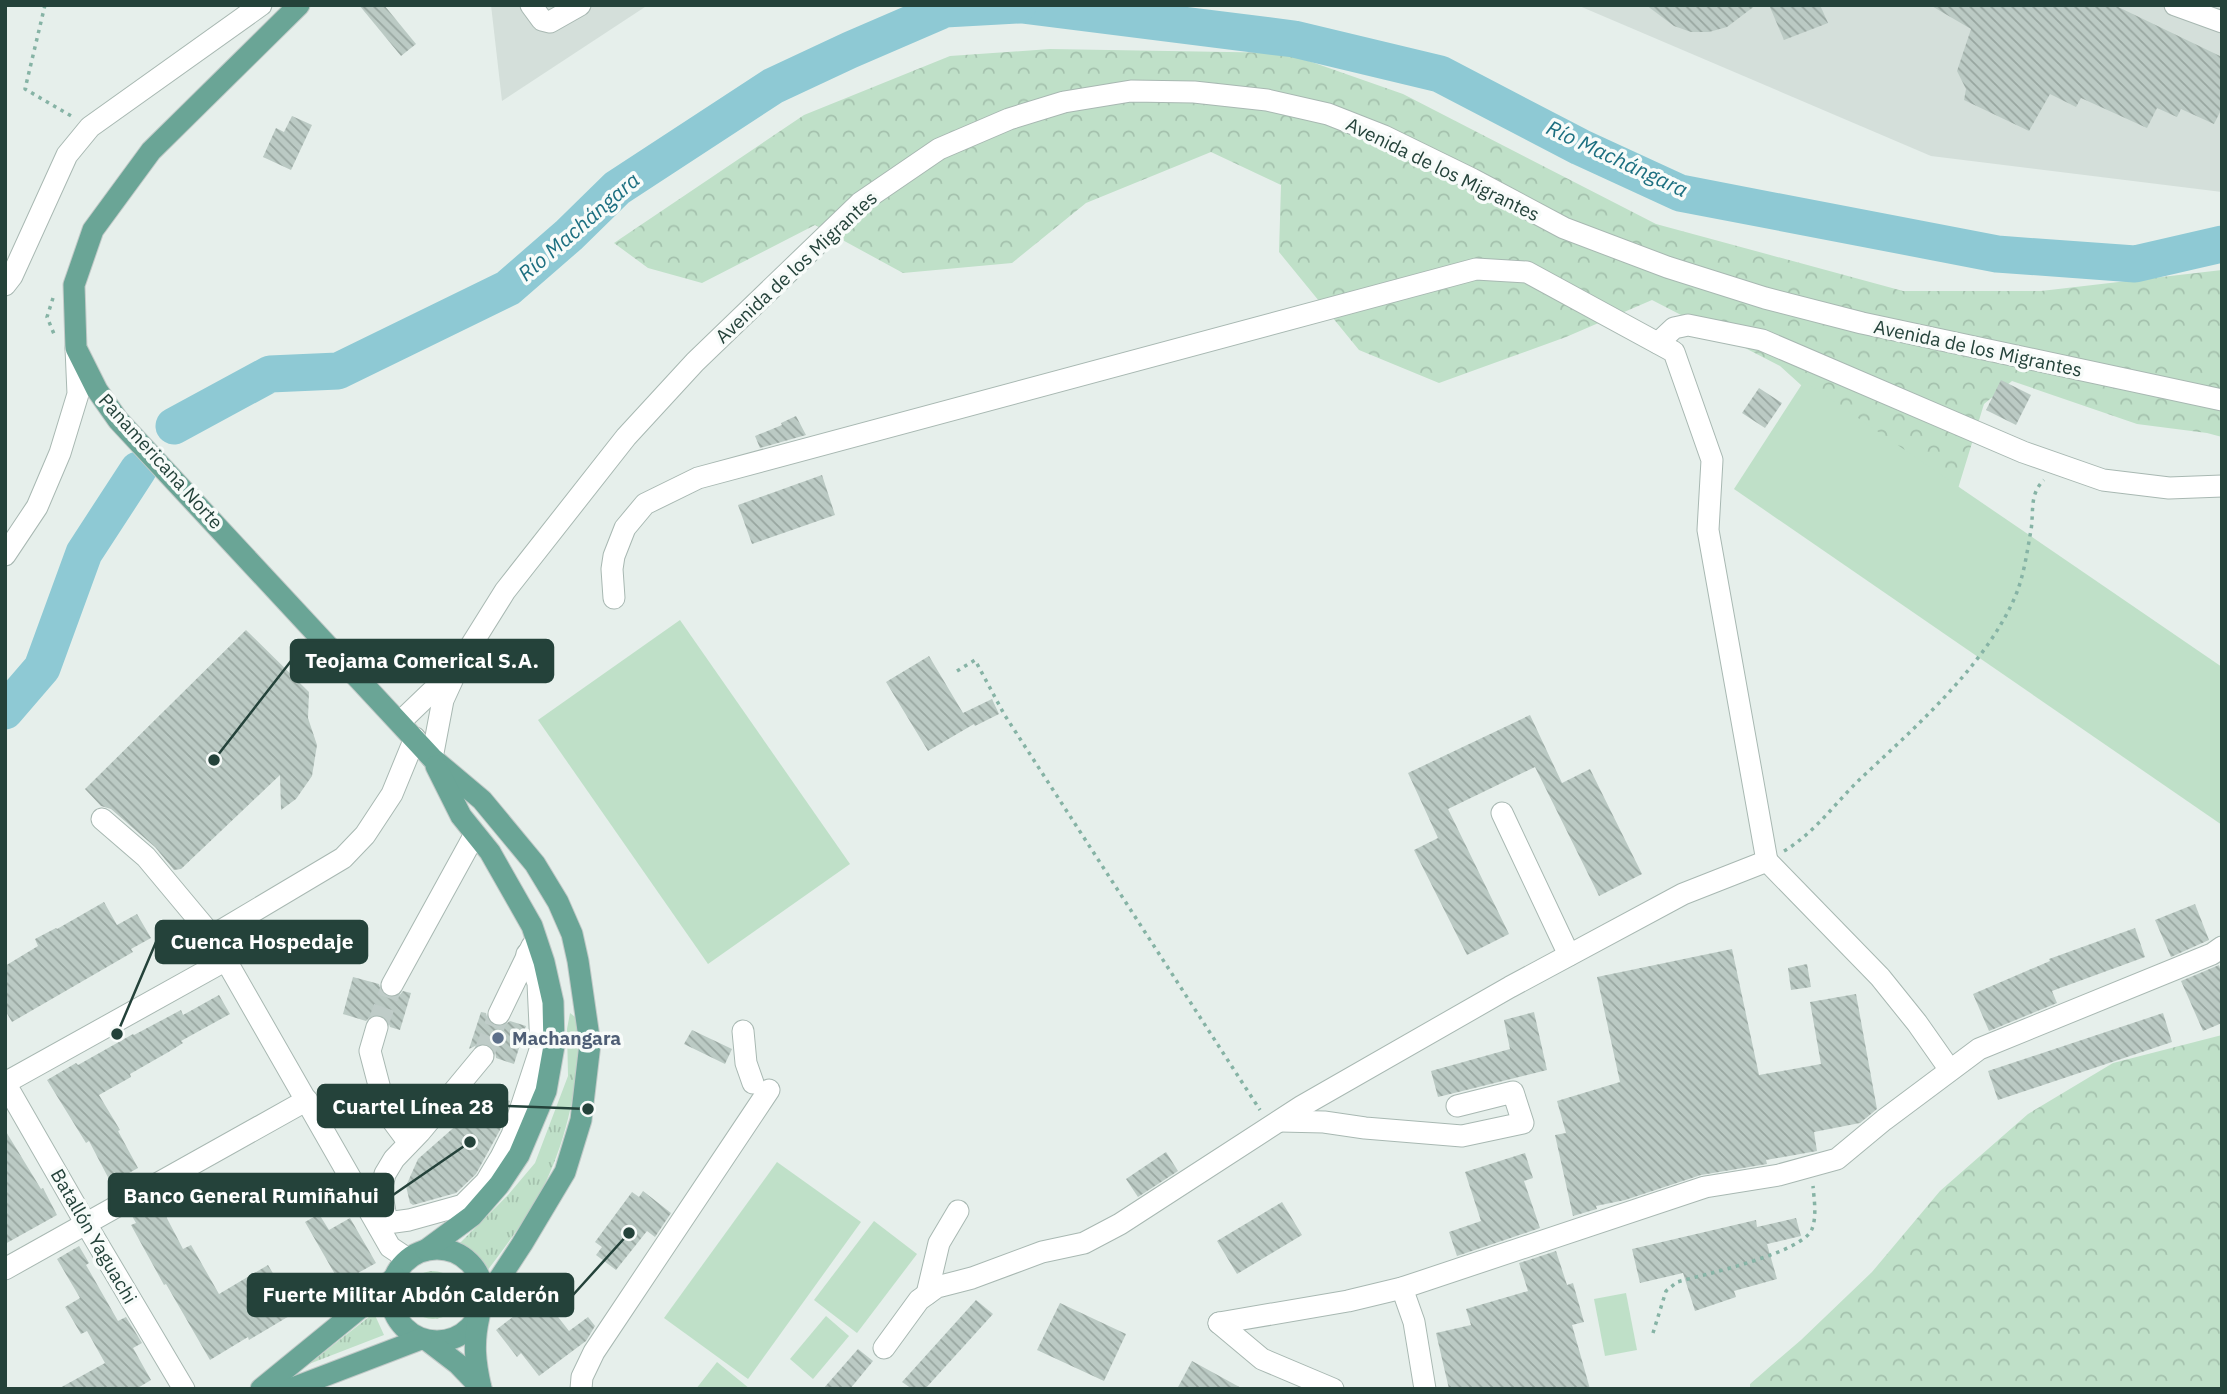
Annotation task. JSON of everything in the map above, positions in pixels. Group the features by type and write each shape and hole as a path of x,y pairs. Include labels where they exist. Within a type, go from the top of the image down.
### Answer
{"main road":[{"name":"Panamericana Norte","path":"290,1389 425,1340 444,1341 455,1338 473,1325 565,1172 581,1120 590,1044 572,934 558,902 535,864 482,800 432,758 118,420 97,390 76,348 74,285 93,230 150,152 299,5"},
{"name":"Panamericana Norte","path":"261,1389 365,1304 417,1254 472,1216 499,1185 519,1155 546,1091 554,1046 553,1002 544,962 532,946 532,926 490,852 461,816 432,758"},
{"path":"417,1254 442,1249 456,1252 478,1272 484,1287 474,1338 474,1358 481,1388"},
{"path":"395,1277 391,1288 391,1302 404,1327 458,1364 481,1388"}],"street":[{"path":"5,285 67,155 90,127 261,5"},
{"path":"531,5 542,20 550,22 580,5"},
{"path":"2175,5 2222,22"},
{"name":"Avenida de los Migrantes","path":"460,663 505,591 626,437 695,362 860,203 939,149 1009,119 1064,102 1130,91 1194,92 1267,100 1328,114 1384,136 1564,228 1667,267 1765,299 1862,323 2222,400"},
{"path":"614,598 614,556 625,528 645,504 698,478 1476,269 1527,272 1674,352 1712,460 1708,530 1767,862 1880,977 1950,1070"},
{"path":"1658,343 1674,328 1688,325 1762,340 2023,452 2103,481 2169,488 2222,486"},
{"path":"5,555 37,506 61,453 78,394 76,348"},
{"path":"400,722 460,663"},
{"path":"432,758 443,700 460,663"},
{"path":"212,936 343,858 365,835 392,794 415,738"},
{"path":"1502,813 1569,956"},
{"path":"102,819 146,857 212,936 383,1225 390,1247 417,1254"},
{"path":"391,985 475,834"},
{"path":"884,1348 919,1300 937,1287 972,1278 1042,1252 1084,1243 1121,1224 1275,1124 1510,987 1683,894 1767,862"},
{"path":"499,1014 532,946"},
{"path":"383,1225 463,1205 486,1182 512,1135 541,1047 538,983 532,946"},
{"path":"1333,1389 1262,1359 1220,1323 1348,1301 1402,1288 1706,1187 1779,1175 1837,1159 1979,1049 2212,954 2222,947"},
{"path":"5,1083 226,960"},
{"path":"377,1027 370,1051 386,1112 409,1143"},
{"path":"581,1389 582,1377 594,1352 761,1087 746,1063 743,1031"},
{"path":"383,1225 381,1191 385,1174 394,1159 483,1056"},
{"name":"Batallón Yaguachi","path":"5,1083 184,1389"},
{"path":"1275,1124 1324,1122 1462,1136 1523,1123 1513,1092 1457,1107"},
{"path":"5,1269 307,1100"},
{"path":"927,1294 939,1243 958,1211"},
{"path":"1402,1288 1414,1322 1425,1389"}],"path":[{"path":"45,5 25,89 90,127"},
{"path":"1767,862 1800,842 1856,783 1896,747 1968,670 1999,627 2015,596 2032,527 2034,495 2041,482 2067,468"},
{"path":"957,671 975,660 1004,714 1275,1124"},
{"path":"1653,1333 1666,1291 1677,1282 1762,1259 1801,1242 1812,1231 1815,1204 1808,1167"}],"shaded area":[{"path":"491,5 648,5 502,101"},
{"path":"1577,5 2222,5 2222,192 1931,156"}],"green space":[{"path":"1050,49 1286,53 1403,94 1656,224 1903,291 2041,291 2222,270 2222,437 2137,424 2012,381 1984,404 1956,495 1822,404 1780,366 1652,300 1566,337 1439,383 1359,350 1279,252 1281,185 1211,152 1086,203 1012,263 903,273 815,225 702,283 648,268 614,243 804,115 950,56"},
{"path":"1804,381 2222,667 2222,825 1734,489"},
{"path":"680,620 850,864 708,964 538,720"},
{"path":"570,1013 579,1020 579,1041 575,1084 560,1146 538,1197 487,1271 460,1243 508,1195 535,1163 568,1076 567,1029"},
{"path":"2222,1035 2222,1389 1750,1389 1750,1384 1872,1272 1940,1191 2028,1114 2113,1063"},
{"path":"777,1162 861,1222 748,1379 664,1318"},
{"path":"874,1221 917,1254 857,1333 814,1300"},
{"path":"433,1271 442,1272 450,1278 456,1286 456,1304 450,1312 442,1318 433,1319 424,1318 416,1312 410,1304 409,1295 410,1286 416,1278 424,1272"},
{"path":"1626,1293 1637,1350 1605,1356 1594,1299"},
{"path":"374,1313 384,1335 309,1364"},
{"path":"826,1316 849,1336 813,1379 790,1359"},
{"path":"717,1362 750,1389 696,1389"}],"building":[{"path":"359,5 384,5 416,44 401,56"},
{"path":"1646,5 1756,5 1727,27 1709,32 1691,32 1674,26"},
{"path":"1769,5 1820,5 1828,23 1784,40"},
{"path":"1930,5 2114,5 2222,57 2222,108 2214,124 2181,109 2177,117 2157,108 2147,128 2081,98 2076,107 2050,94 2029,131 1964,100 1966,89 1957,71 1971,29"},
{"path":"292,116 312,125 291,170 263,157 276,128 284,132"},
{"path":"2001,380 2031,395 2016,425 1986,410"},
{"path":"1759,388 1782,403 1765,428 1742,413"},
{"path":"796,416 806,435 760,448 755,436"},
{"path":"822,475 835,515 752,544 738,505"},
{"path":"246,630 309,692 308,718 317,745 312,776 296,799 281,810 280,775 181,869 174,870 155,847 111,809 101,806 85,789"},
{"path":"929,656 963,713 992,699 999,714 975,726 974,724 928,751 886,682"},
{"path":"1530,715 1562,783 1590,769 1642,874 1599,896 1535,767 1448,809 1509,934 1467,955 1414,850 1438,838 1408,773"},
{"path":"104,902 117,925 137,914 151,938 131,949 133,952 12,1022 5,1010 5,966 38,946 35,939"},
{"path":"2195,904 2209,940 2171,957 2155,920"},
{"path":"2135,928 2145,957 2052,991 2057,1003 1989,1031 1973,994 2050,961 2049,959"},
{"path":"1732,949 1759,1075 1821,1064 1810,1002 1856,994 1877,1109 1860,1123 1814,1132 1817,1151 1766,1160 1767,1164 1701,1175 1625,1200 1596,1206 1597,1209 1573,1216 1555,1135 1566,1133 1557,1101 1620,1082 1597,977"},
{"path":"1807,964 1811,987 1791,990 1788,968"},
{"path":"2219,965 2222,974 2222,1023 2203,1031 2181,981"},
{"path":"353,977 379,984 386,997 398,997 403,991 411,993 400,1030 390,1027 387,1018 380,1014 373,1014 366,1021 343,1014"},
{"path":"219,995 230,1014 181,1041 183,1043 99,1095 138,1168 111,1183 89,1141 86,1143 47,1080 181,1010 183,1015"},
{"name":"Machangara","path":"481,1012 486,1013 488,1021 494,1026 501,1027 510,1021 526,1026 514,1064 496,1058 495,1051 486,1043 469,1049"},
{"path":"1534,1012 1547,1070 1438,1097 1431,1071 1510,1049 1504,1020"},
{"path":"2163,1013 2172,1042 1998,1100 1988,1071"},
{"path":"692,1030 732,1049 725,1064 684,1044"},
{"path":"492,1094 510,1101 500,1130 476,1174 456,1193 413,1205 410,1203 406,1186 418,1159"},
{"path":"5,1130 41,1189 43,1188 57,1215 5,1244"},
{"path":"1166,1152 1178,1171 1138,1197 1126,1179"},
{"path":"1525,1153 1533,1178 1524,1181 1540,1228 1457,1256 1449,1232 1481,1221 1465,1172"},
{"path":"643,1191 671,1213 655,1237 647,1231 616,1270 596,1255 602,1247 595,1242 632,1192 639,1197"},
{"path":"158,1201 183,1249 191,1245 219,1294 268,1265 296,1312 210,1360 131,1225 136,1223 132,1216"},
{"path":"1282,1202 1302,1235 1237,1274 1217,1241"},
{"path":"319,1214 329,1230 350,1218 376,1263 340,1283 305,1222"},
{"path":"1796,1218 1801,1236 1767,1244 1777,1279 1734,1291 1736,1297 1695,1311 1683,1273 1640,1283 1632,1249 1756,1220 1757,1227"},
{"path":"79,1246 89,1263 86,1265 118,1321 126,1317 142,1343 133,1348 151,1380 136,1389 58,1389 105,1363 87,1331 81,1334 65,1307 80,1298 57,1259"},
{"path":"1556,1251 1567,1285 1573,1283 1584,1322 1572,1325 1590,1389 1449,1389 1436,1333 1471,1325 1466,1309 1528,1291 1519,1263"},
{"path":"541,1295 569,1331 588,1317 595,1326 586,1341 539,1376 521,1353 517,1357 496,1330"},
{"path":"976,1300 993,1314 925,1389 912,1389 902,1382"},
{"path":"1060,1303 1126,1334 1104,1381 1037,1350"},
{"path":"858,1349 873,1361 850,1389 823,1389"},
{"path":"1192,1361 1243,1389 1177,1389"}],"waterway":[{"name":"Río Machángara","path":"174,426 270,374 338,371 508,288 569,235 617,188 773,86 945,9 1018,5"},
{"name":"Río Machángara","path":"1022,5 1294,39 1440,74 1580,147 1680,193 1997,254 2135,264 2222,244"},
{"name":"Río Machángara","path":"5,711 42,668 84,553 138,470"}],"tunnel":[{"path":"377,1027 392,985"},
{"path":"483,1056 499,1014"}],"place":[{"name":"Teojama Comerical S.A.","path":"214,760"},
{"name":"Cuenca Hospedaje","path":"117,1034"},
{"name":"Machangara","path":"498,1038"},
{"name":"Cuartel Línea 28","path":"588,1109"},
{"name":"Banco General Rumiñahui","path":"470,1142"},
{"name":"Fuerte Militar Abdón Calderón","path":"629,1233"}]}
